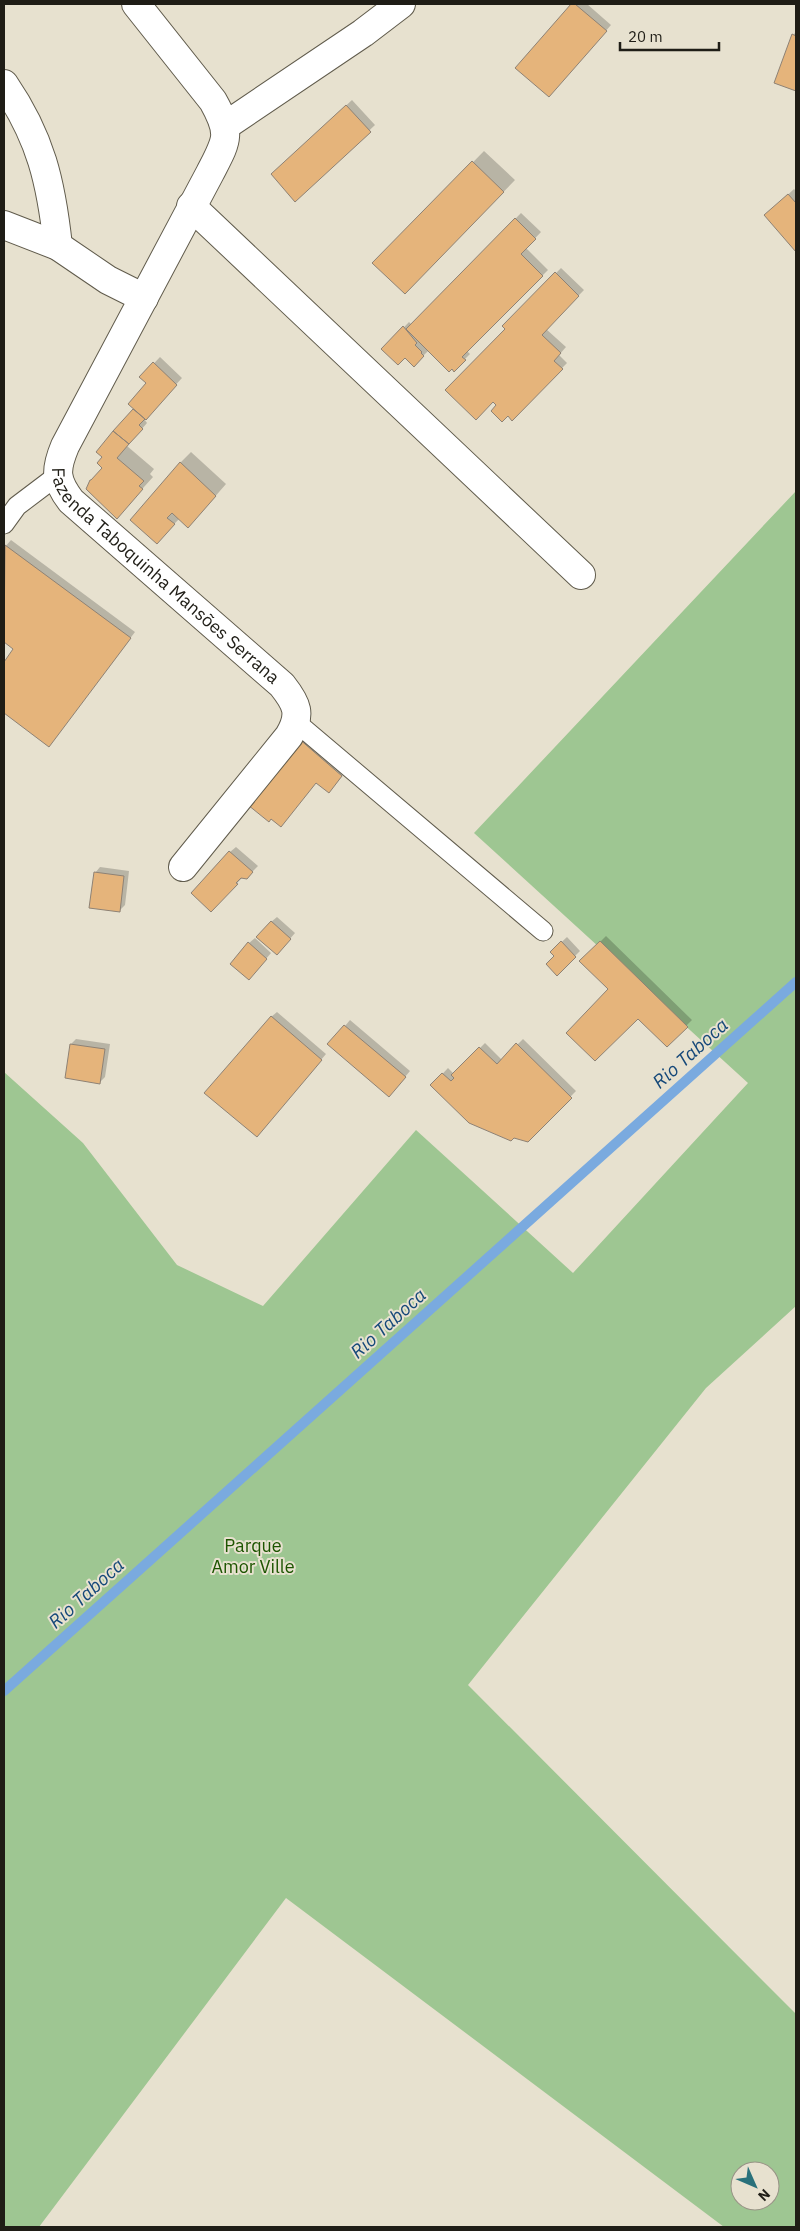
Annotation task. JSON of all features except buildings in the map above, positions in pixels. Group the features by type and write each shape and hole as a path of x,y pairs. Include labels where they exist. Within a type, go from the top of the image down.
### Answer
{"street":[{"path":"136,4 212,101 225,126 363,33 401,4"},
{"path":"4,84 19,106 40,150 53,200 58,246"},
{"name":"Fazenda Taboquinha Mansões Serrana","path":"225,126 224,146 65,446 58,464 58,475 61,488 71,501 282,685 296,708 297,723"},
{"path":"191,206 580,575"},
{"path":"4,225 58,246 108,280 144,298"},
{"path":"183,867 297,723"}],"lane":[{"path":"4,524 17,506 58,475"},
{"path":"297,723 543,931"}],"green space":[{"name":"Parque Amor Ville","path":"796,491 796,1306 706,1388 468,1685 796,2014 796,2227 724,2227 286,1898 39,2227 4,2227 4,1072 83,1143 177,1265 263,1306 416,1130 573,1273 748,1083 474,833"}],"waterway":[{"name":"Rio Taboca","path":"4,1691 796,982"}]}
